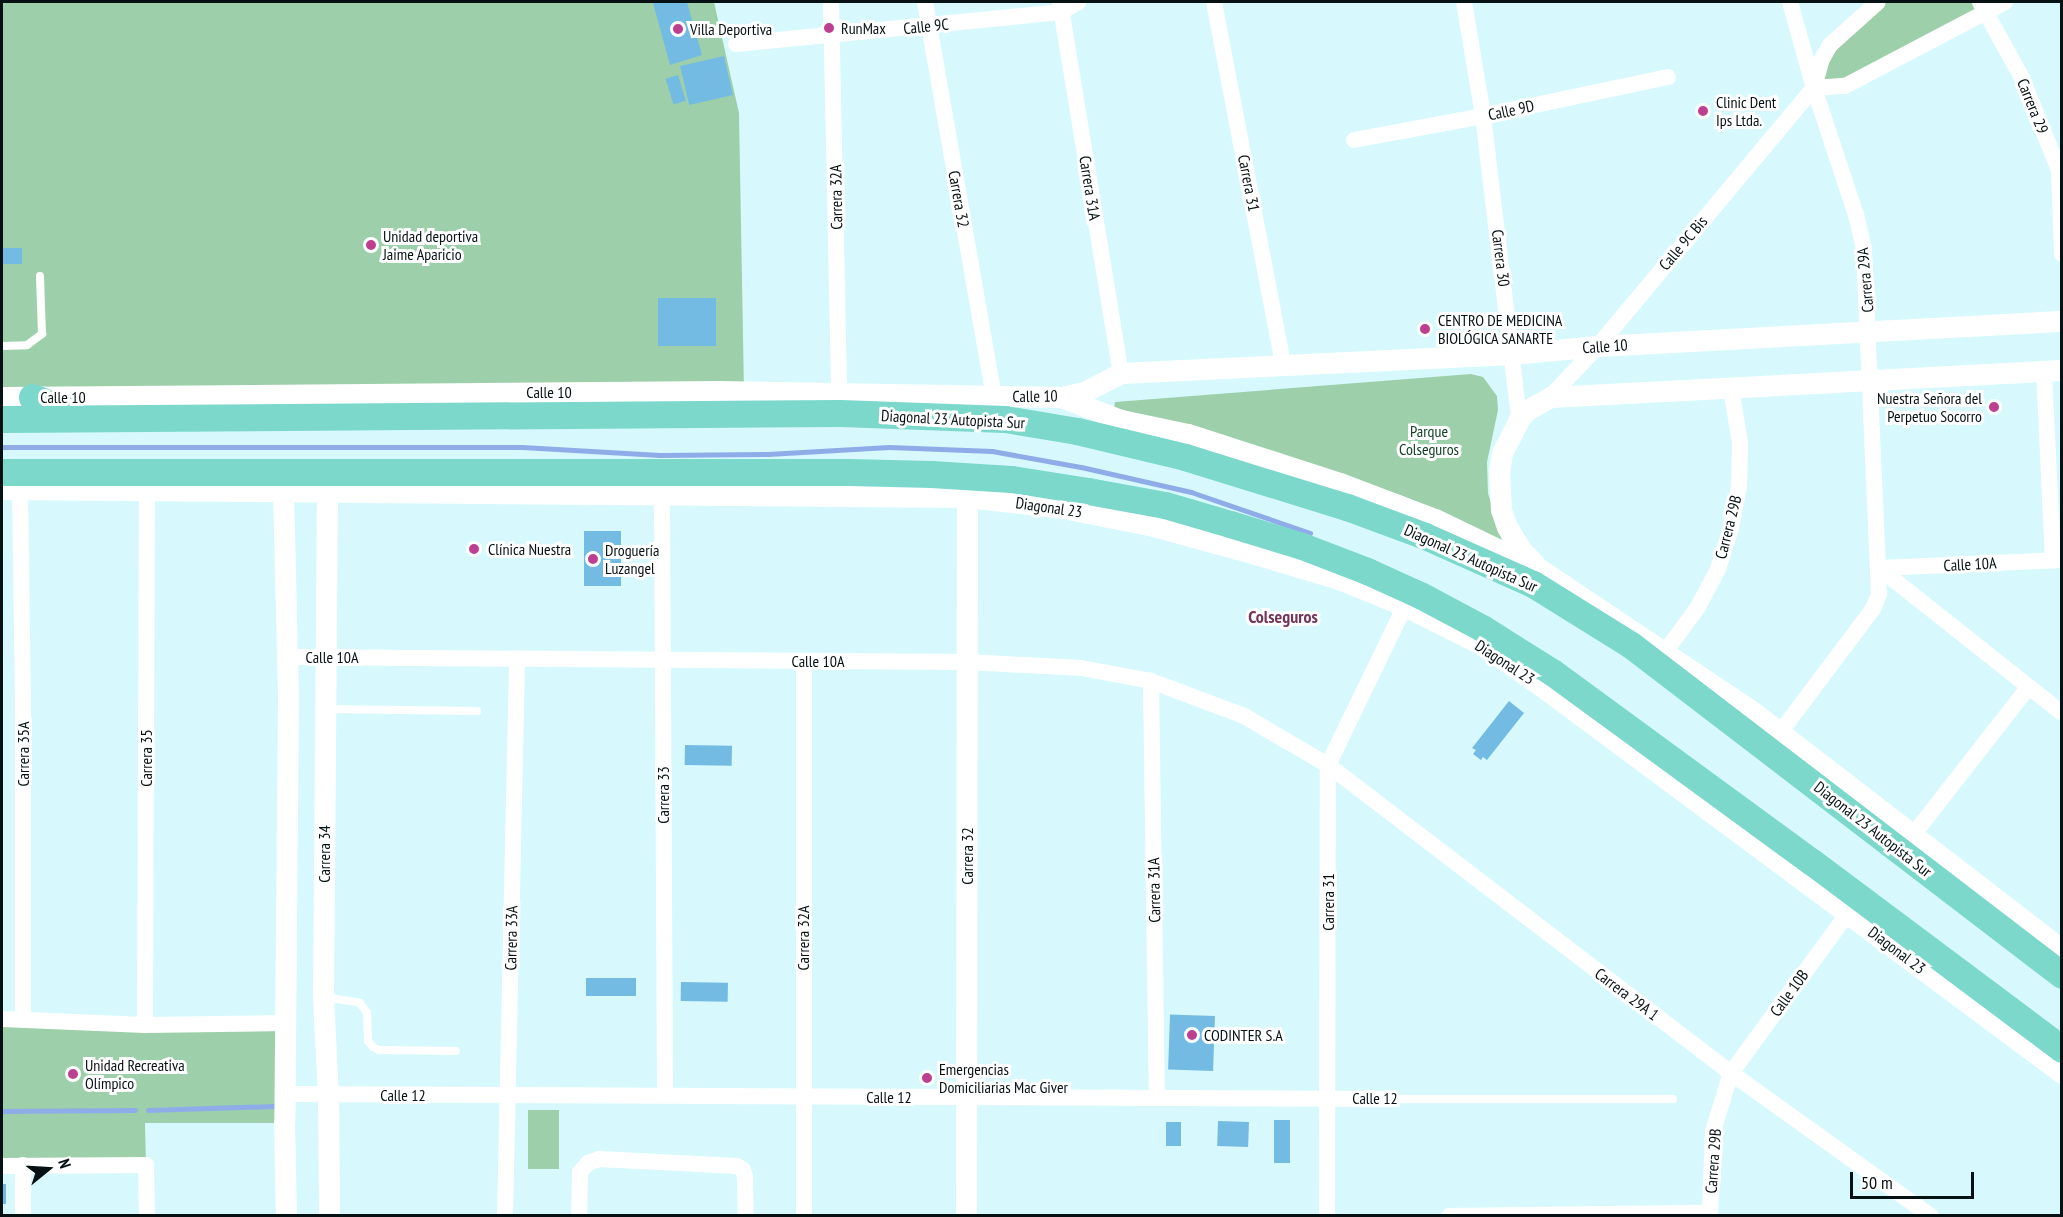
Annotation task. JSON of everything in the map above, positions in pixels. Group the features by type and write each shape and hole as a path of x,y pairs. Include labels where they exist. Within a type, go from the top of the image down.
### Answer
{"main road":[{"path":"697,412 717,391 738,412"},
{"path":"32,397 86,417"},
{"name":"Calle 10","path":"2,419 738,412 840,403"},
{"name":"Diagonal 23 Autopista Sur","path":"840,403 1005,419 1077,431 1350,498 1425,536 1533,584 1631,645 1722,714 1770,738 2061,975"},
{"path":"8,484 846,483 1011,480 1165,506 1302,546 1420,595 1482,628 1552,672 1812,862 2061,1049"},
{"path":"1722,714 1752,711 1770,738"}],"street":[{"name":"Carrera 32A","path":"831,2 840,403"},
{"name":"Carrera 32","path":"925,2 994,396"},
{"name":"Calle 9C","path":"736,44 832,37 929,26 1061,7 1078,2"},
{"name":"Carrera 31","path":"1214,2 1283,365"},
{"name":"Carrera 30","path":"1464,2 1483,116 1519,419"},
{"name":"Carrera 29A","path":"1770,738 1873,609 1879,594 1864,249 1856,215 1814,88 1790,2"},
{"name":"Calle 9C Bis","path":"1550,397 1598,346 1814,88 1821,61 1830,45 1878,2"},
{"path":"1814,88 1845,86 1984,7 2005,2"},
{"name":"Carrera 31A","path":"1061,7 1121,373"},
{"name":"Carrera 29","path":"1984,7 2021,76 2060,170 2061,254"},
{"name":"Calle 9D","path":"1354,140 1483,116 1668,76"},
{"name":"Calle 10","path":"2,397 717,391 840,403 994,396 1060,397 1084,392 1121,373 1512,354 1598,346 2061,321"},
{"path":"1541,570 1522,551 1507,527 1498,491 1502,453 1519,419 1533,405 1550,397 2053,370 2057,560"},
{"name":"Carrera 29B","path":"1665,652 1698,608 1718,569 1731,528 1738,486 1740,443 1731,388"},
{"path":"1060,397 1121,420 1188,434 1350,498 1435,519 1541,570 1752,711"},
{"path":"8,484 147,492 662,494 846,483"},
{"name":"Diagonal 23","path":"846,483 1063,508 1150,525 1339,579 1406,606 1481,644 1535,681 2061,1073"},
{"name":"Carrera 35A","path":"8,484 24,695 23,1019"},
{"name":"Carrera 35","path":"145,1025 147,492"},
{"path":"283,492 286,657 286,1215"},
{"name":"Carrera 34","path":"327,492 323,997 328,1095 329,1215"},
{"name":"Carrera 33","path":"662,494 665,1096"},
{"name":"Carrera 32","path":"966,1215 967,497"},
{"name":"Calle 10A","path":"1879,568 2057,560"},
{"path":"1879,568 2061,713"},
{"name":"Carrera 31","path":"1327,1215 1328,765 1406,606"},
{"name":"Calle 10A","path":"286,657 517,661 662,659 967,662 1081,668 1151,681 1244,716 1328,765"},
{"name":"Carrera 33A","path":"505,1215 517,661"},
{"name":"Carrera 32A","path":"804,661 802,1096 804,1215"},
{"name":"Carrera 31A","path":"1151,681 1157,1098"},
{"path":"1913,836 2028,688"},
{"path":"1770,738 1913,836 2061,950"},
{"name":"Carrera 29A 1","path":"1328,765 1731,1073 1931,1215"},
{"name":"Calle 10B","path":"1731,1073 1848,913"},
{"path":"2,1019 145,1025 286,1023"},
{"name":"Carrera 29B","path":"1710,1214 1713,1131 1731,1073"},
{"name":"Calle 12","path":"285,1094 1382,1098"},
{"path":"579,1215 580,1172 588,1163 599,1158 737,1166 743,1170 745,1177 746,1215"},
{"path":"23,1165 23,1215"},
{"path":"2,1166 146,1165 147,1215"},
{"path":"1449,1215 1710,1214"}],"lane":[{"path":"2,346 27,345 42,334 40,276"},
{"path":"325,709 477,711"},
{"path":"323,997 360,1003 367,1013 368,1041 379,1050 456,1051"},
{"name":"Calle 12","path":"1382,1098 1673,1099"}],"green space":[{"name":"Unidad deportiva Jaime Aparicio","path":"2,2 714,2 739,113 744,391 2,397"},
{"path":"1878,2 2005,2 1845,86 1814,88 1821,61"},
{"name":"Parque Colseguros","path":"1471,374 1483,377 1497,396 1498,410 1487,462 1488,493 1502,541 1403,496 1190,426 1114,408 1115,402"},
{"path":"2,1019 286,1023 284,1123 145,1123 146,1165 2,1166"},
{"path":"528,1110 559,1110 559,1169 528,1169"}],"building":[{"name":"Villa Deportiva","path":"687,2 702,55 670,65 653,3"},
{"path":"724,56 733,95 689,105 680,66"},
{"path":"678,75 686,101 673,105 666,79"},
{"path":"2,248 22,248 22,264 2,264"},
{"path":"658,298 716,298 716,346 658,346"},
{"path":"584,531 621,531 621,586 584,586"},
{"path":"1509,701 1524,713 1487,760 1483,757 1481,760 1473,754 1476,750 1472,748"},
{"path":"685,745 732,746 732,766 685,765"},
{"path":"586,978 636,978 636,996 586,996"},
{"path":"681,982 728,983 728,1002 681,1001"},
{"name":"CODINTER S.A","path":"1170,1014 1215,1016 1213,1071 1168,1069"},
{"path":"1274,1120 1290,1120 1290,1163 1274,1163"},
{"path":"1218,1121 1249,1122 1248,1147 1217,1146"},
{"path":"1166,1122 1181,1122 1181,1146 1166,1146"},
{"path":"2,1184 6,1184 6,1204 2,1204"}],"waterway":[{"path":"2,447 522,447 660,455 768,454 889,447 992,451 1081,467 1191,492 1310,533"},
{"path":"148,1110 274,1106"},
{"path":"2,1111 135,1110"}],"place":[{"name":"RunMax","path":"829,28"},
{"name":"Villa Deportiva","path":"678,29"},
{"name":"Clinic Dent Ips Ltda.","path":"1703,111"},
{"name":"Unidad deportiva Jaime Aparicio","path":"371,245"},
{"name":"CENTRO DE MEDICINA BIOLÓGICA SANARTE","path":"1425,329"},
{"name":"Nuestra Señora del Perpetuo Socorro","path":"1994,407"},
{"name":"Clínica Nuestra","path":"474,549"},
{"name":"Droguería Luzangel","path":"593,559"},
{"name":"CODINTER S.A","path":"1192,1035"},
{"name":"Unidad Recreativa Olímpico","path":"73,1074"},
{"name":"Emergencias Domiciliarias Mac Giver","path":"927,1078"}],"district":[{"name":"Colseguros","path":"1283,617"}]}
